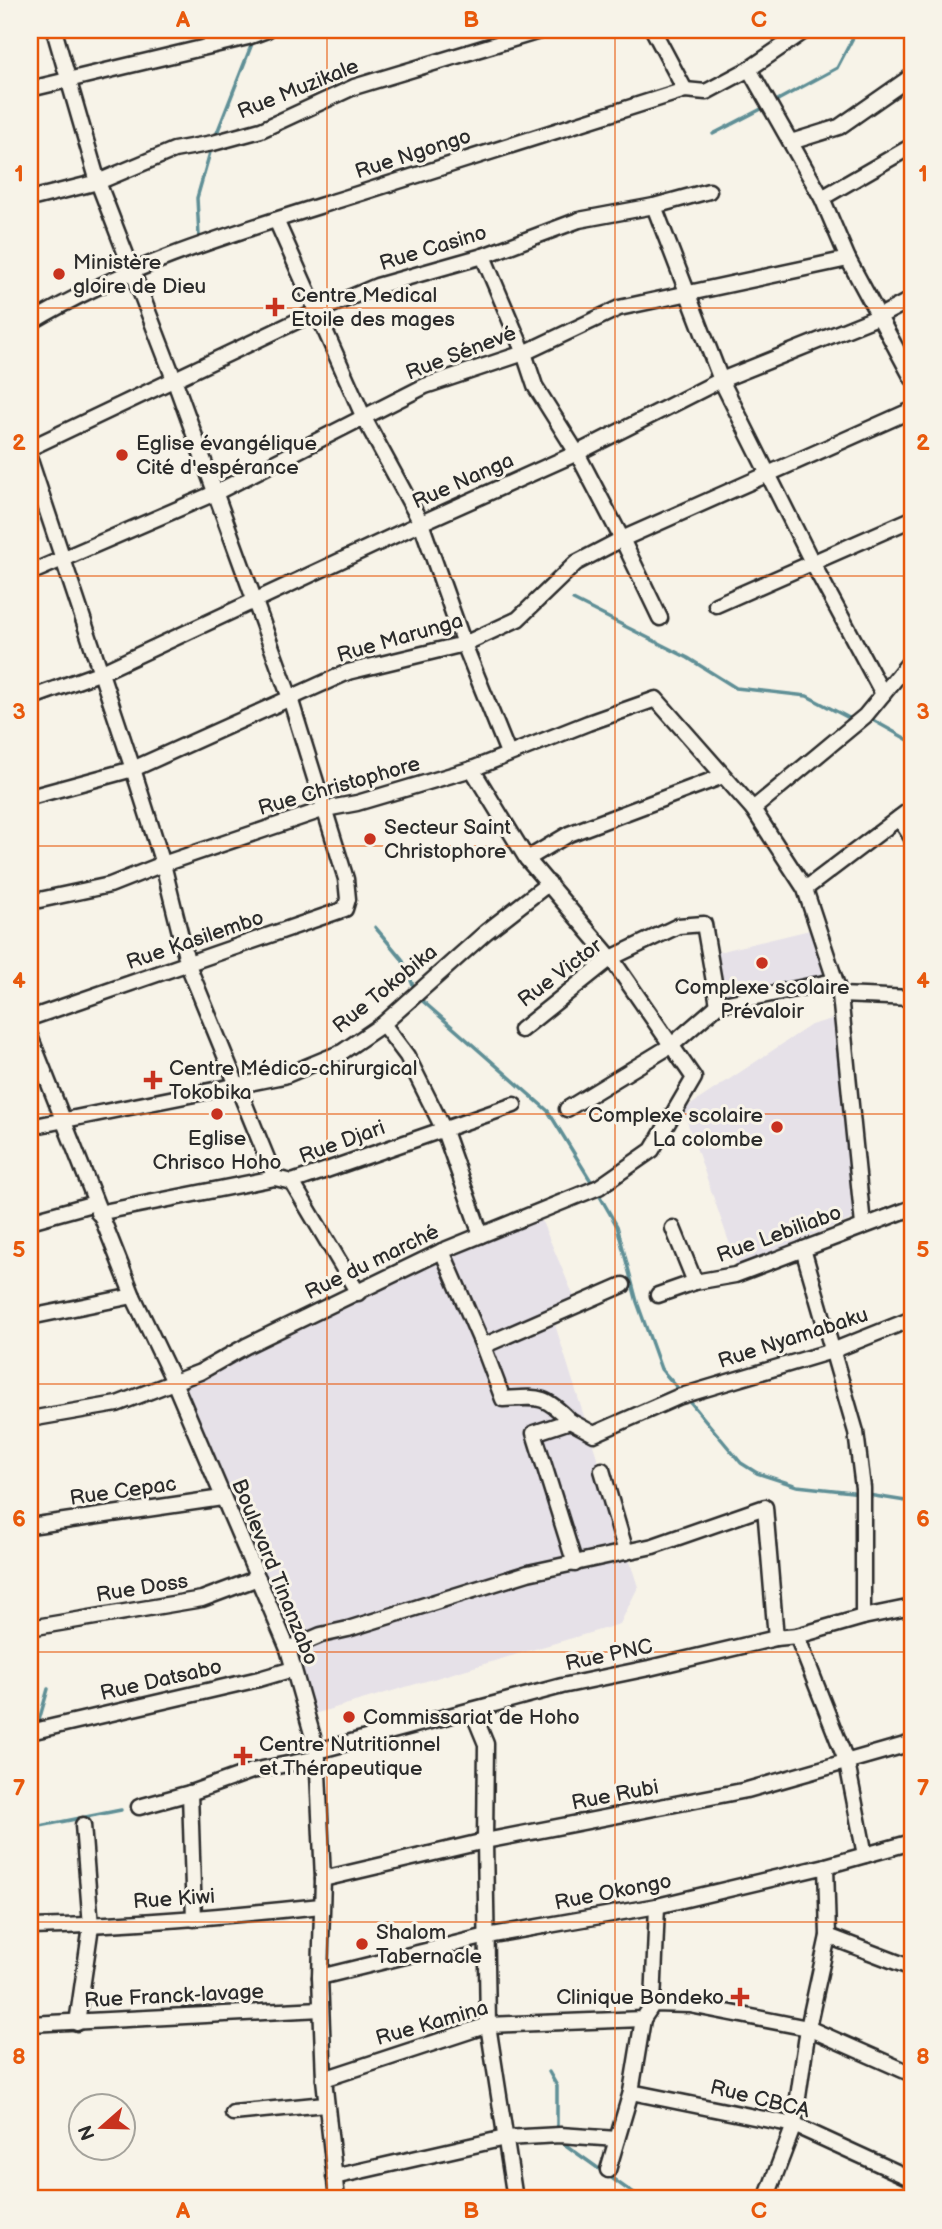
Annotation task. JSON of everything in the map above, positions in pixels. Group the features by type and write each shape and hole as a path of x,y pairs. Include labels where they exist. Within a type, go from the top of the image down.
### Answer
{"street":[{"path":"54,30 98,182 130,271 174,379 290,698 325,809"},
{"name":"Rue Muzikale","path":"30,199 98,182 174,150 261,130 354,87 507,36 543,30"},
{"path":"653,30 685,90"},
{"name":"Rue Ngongo","path":"30,323 68,300 130,271 276,219 685,90 706,92 749,69 806,30"},
{"path":"30,89 258,33"},
{"path":"749,69 822,198 848,259 912,377"},
{"path":"791,142 839,127 912,76"},
{"path":"822,198 912,146"},
{"name":"Rue Casino","path":"30,448 318,311 377,286 483,256 579,220 654,206 709,191"},
{"path":"654,206 721,380 813,564 883,694"},
{"path":"276,219 364,418 421,523 464,644 509,753"},
{"path":"483,256 524,352 535,386 577,453 660,618"},
{"name":"Rue Sénevé","path":"30,573 215,493 425,386 524,352 619,308 848,259"},
{"name":"Rue Nanga","path":"30,698 102,673 577,453 721,380 880,316 912,299"},
{"name":"Rue Marunga","path":"30,797 133,769 348,672 464,644 518,619 576,563 622,539 912,410"},
{"path":"30,460 163,864 188,965 275,1178"},
{"path":"716,605 912,519"},
{"path":"753,809 866,716 912,659"},
{"name":"Rue Christophore","path":"30,902 110,885 163,864 325,809 356,803 472,769 656,699 723,776"},
{"path":"472,769 527,859 611,958 672,1045"},
{"path":"527,859 569,834 723,776 753,809 804,889 840,995 863,1225"},
{"path":"804,889 912,808"},
{"name":"Rue Kasilembo","path":"30,1018 345,909 348,899 346,879 325,809"},
{"path":"899,818 912,838"},
{"name":"Rue Tokobika","path":"30,1127 284,1076 342,1052 383,1024 486,932 549,883"},
{"name":"Rue Victor","path":"521,1030 611,958 678,926 704,924 718,1005"},
{"path":"567,1109 672,1045 718,1005 834,981"},
{"path":"840,995 912,998"},
{"path":"383,1024 407,1056 443,1128 481,1235"},
{"name":"Boulevard Tinanzabo","path":"30,1036 133,1296 174,1382 288,1649 317,1754 323,1879 320,1977 325,2104 337,2199"},
{"name":"Rue du marché","path":"30,1419 117,1404 200,1372 246,1346 442,1251 596,1188 652,1150 694,1078 672,1045"},
{"name":"Rue Djari","path":"30,1221 275,1178 292,1182 514,1105"},
{"path":"292,1182 358,1293"},
{"name":"Rue Lebiliabo","path":"658,1295 695,1282 735,1275 912,1208"},
{"path":"673,1228 695,1282"},
{"path":"803,1249 856,1432 863,1495 863,1617"},
{"path":"442,1251 503,1399 534,1397 554,1404 570,1421 534,1433 575,1564"},
{"path":"483,1346 623,1285"},
{"path":"30,1317 133,1296"},
{"name":"Rue Nyamabaku","path":"570,1421 594,1434 682,1396 832,1351 912,1319"},
{"path":"602,1470 626,1552"},
{"name":"Rue Cepac","path":"30,1526 222,1498"},
{"path":"288,1649 321,1635 528,1573 653,1546 765,1507 776,1638"},
{"name":"Rue Doss","path":"30,1628 202,1599 258,1578"},
{"name":"Rue PNC","path":"139,1807 190,1793 252,1771 562,1686 776,1638 797,1636 863,1617 912,1607"},
{"path":"797,1636 847,1763 865,1855"},
{"name":"Rue Datsabo","path":"34,1731 293,1669"},
{"path":"472,1710 486,1744 488,2025 515,2199"},
{"name":"Rue Rubi","path":"323,1879 485,1841 747,1790 912,1743"},
{"path":"190,1793 194,1919"},
{"path":"77,2023 91,1926 83,1825"},
{"name":"Rue Okongo","path":"320,1977 487,1936 657,1906 826,1866 912,1842"},
{"path":"766,2199 794,2125 808,2028 828,1936 826,1866"},
{"name":"Rue Kiwi","path":"30,1927 194,1919 321,1906"},
{"path":"608,2170 631,2092 643,2019 653,2004 657,1906"},
{"path":"828,1936 912,1968"},
{"path":"653,2004 690,2005 808,2028 912,2074"},
{"name":"Rue Franck-lavage","path":"30,2024 321,2009"},
{"name":"Rue Kamina","path":"324,2079 488,2025 643,2019"},
{"name":"Rue CBCA","path":"631,2092 794,2125 912,2179"},
{"path":"233,2113 325,2104"},
{"path":"334,2177 505,2138 555,2135 617,2139"}],"shaded area":[{"path":"810,930 824,977 719,999 710,954"},
{"path":"835,1018 860,1216 737,1265 683,1110 811,1025"},
{"path":"537,1210 575,1299 551,1312 638,1587 620,1624 314,1714 251,1540 184,1384"}],"waterway":[{"path":"774,102 837,68 857,30"},
{"path":"215,138 253,41"},
{"path":"713,134 767,106"},
{"path":"199,236 197,198 211,149"},
{"path":"573,600 688,658 736,688 807,696 849,718 854,717"},
{"path":"869,718 912,742"},
{"path":"375,927 402,959 415,990"},
{"path":"418,997 548,1111 594,1186"},
{"path":"598,1193 617,1226 637,1302 661,1369 682,1393"},
{"path":"687,1398 741,1463 757,1473 797,1486 861,1493"},
{"path":"868,1495 912,1502"},
{"path":"37,1727 48,1689"},
{"path":"34,1735 32,1768 39,1826"},
{"path":"30,1828 121,1810"},
{"path":"549,2072 557,2086 557,2131"},
{"path":"560,2141 641,2199"}],"place":[{"name":"Ministère gloire de Dieu","path":"59,274"},
{"name":"Centre Medical Etoile des mages","path":"275,307"},
{"name":"Eglise évangélique Cité d'espérance","path":"122,455"},
{"name":"Secteur Saint Christophore","path":"370,839"},
{"name":"Complexe scolaire Prévaloir","path":"762,963"},
{"name":"Centre Médico-chirurgical Tokobika","path":"153,1080"},
{"name":"Eglise Chrisco Hoho","path":"217,1114"},
{"name":"Complexe scolaire La colombe","path":"777,1127"},
{"name":"Commissariat de Hoho","path":"349,1717"},
{"name":"Centre Nutritionnel et Thérapeutique","path":"243,1756"},
{"name":"Shalom Tabernacle","path":"362,1944"},
{"name":"Clinique Bondeko","path":"740,1997"}]}
